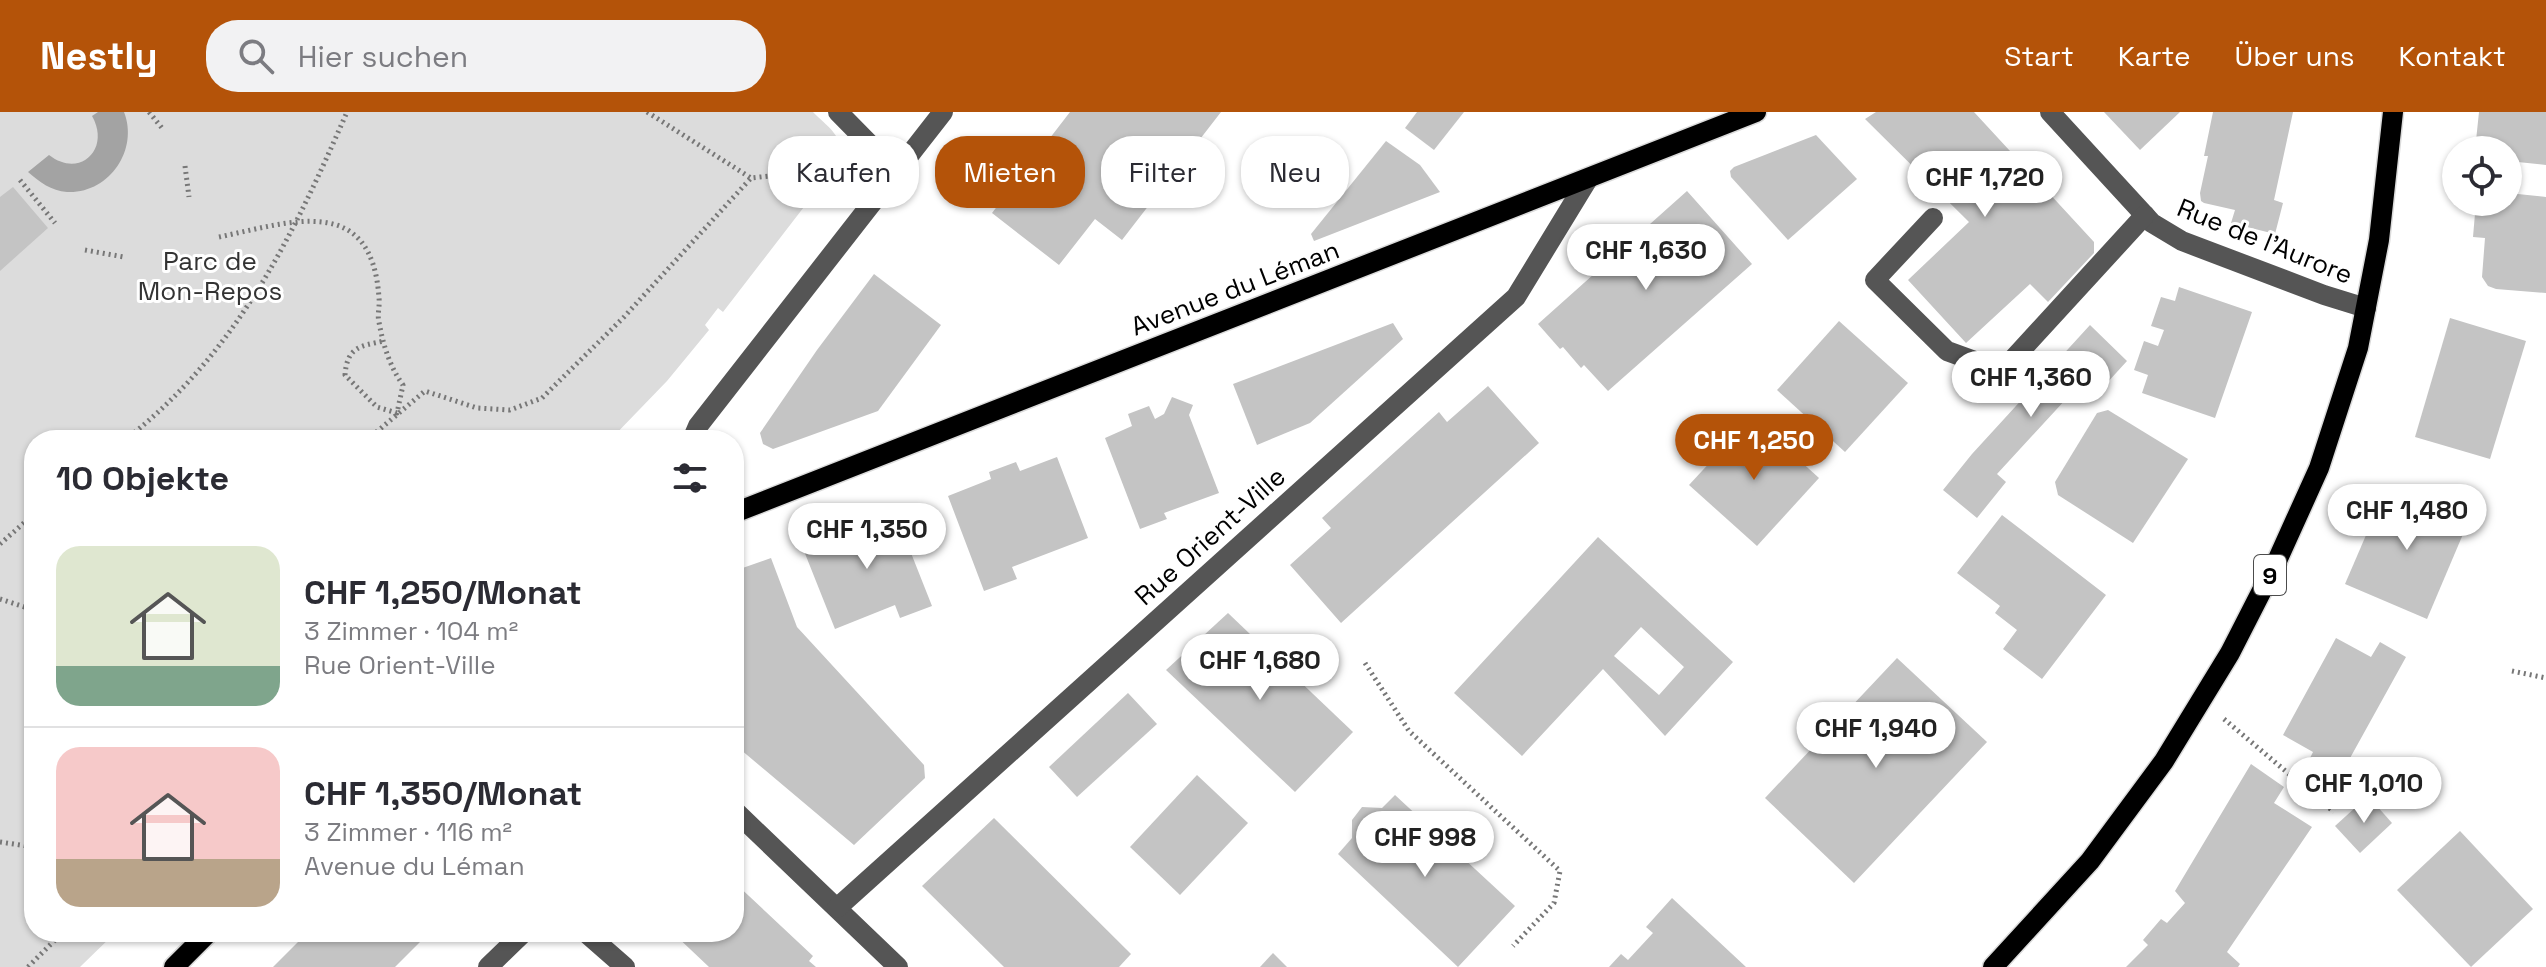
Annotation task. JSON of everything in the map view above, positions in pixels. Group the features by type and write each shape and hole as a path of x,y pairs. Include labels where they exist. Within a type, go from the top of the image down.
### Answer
{"main road":[{"name":"Avenue du Léman","path":"744,509 1756,112"},
{"name":"9","path":"1993,967 2090,861 2164,761 2230,653 2277,561 2319,468 2358,348 2379,240 2393,112"},
{"path":"174,967 199,942"}],"street":[{"path":"838,112 862,136"},
{"path":"919,143 943,112"},
{"name":"Rue de l'Aurore","path":"2050,112 2152,223 2182,241 2366,308"},
{"name":"Rue Orient-Ville","path":"837,908 1516,297 1588,179"},
{"path":"696,430 869,208"},
{"path":"1933,218 1875,280 1947,351 2002,371 2145,215"},
{"path":"744,820 898,967"},
{"path":"488,967 514,942"},
{"path":"596,942 625,967"}],"path":[{"path":"149,112 162,128"},
{"path":"138,430 155,417 211,359 235,327 265,280 347,112"},
{"path":"647,112 751,178 768,176"},
{"path":"185,166 189,197"},
{"path":"378,430 425,391 477,408 510,410 542,398 624,317 751,178"},
{"path":"20,180 55,223"},
{"path":"219,237 296,220 318,220 337,226 364,242 376,272 380,301 378,320 391,367 403,385 397,413"},
{"path":"85,250 124,257"},
{"path":"384,341 351,353 345,375 377,407 397,413"},
{"path":"0,544 24,523"},
{"path":"0,599 24,607"},
{"path":"1365,663 1409,731 1560,871 1554,903 1513,946"},
{"path":"2512,671 2546,678"},
{"path":"2202,700 2334,812"},
{"path":"0,842 24,846"},
{"path":"28,967 53,942"}],"green space":[{"name":"Parc de Mon-Repos","path":"0,112 813,112 836,136 768,136 768,208 803,208 723,312 718,308 705,325 709,330 667,381 620,430 24,430 24,942 106,942 80,967 0,967"}],"shaded area":[{"path":"98,112 124,112 128,126 124,155 107,178 82,191 67,192 51,188 28,172 49,155 71,164 89,157 98,139 92,116"}],"building":[{"path":"1070,112 1221,112 1202,136 1101,136 1101,208 1147,208 1122,240 1095,219 1059,265 992,213 996,208 1085,208 1085,136 1051,136"},
{"path":"1417,112 1464,112 1434,150 1405,128"},
{"path":"1876,112 1974,112 2094,242 2094,253 2048,302 2030,284 1966,343 1908,280 1969,222 1865,119"},
{"path":"2104,112 2180,112 2140,150"},
{"path":"2213,112 2293,112 2274,200 2283,203 2275,234 2231,223 2235,210 2201,201 2208,156 2204,156"},
{"path":"2479,112 2546,112 2546,165 2522,162 2522,136 2476,136"},
{"path":"1816,135 1857,179 1788,240 1731,177 1730,171"},
{"path":"1386,141 1420,165 1440,192 1314,241 1311,234 1332,208 1349,208 1349,187"},
{"path":"13,187 48,228 0,271 0,197"},
{"path":"1687,191 1752,264 1608,391 1584,365 1581,368 1563,347 1560,349 1538,324"},
{"path":"2522,194 2546,197 2546,293 2488,286 2482,277 2485,238 2473,237 2475,216 2522,216"},
{"path":"874,274 941,325 878,411 773,449 763,444 760,433"},
{"path":"2179,287 2252,312 2215,418 2142,393 2148,375 2134,370 2144,341 2158,346 2164,330 2151,326 2161,297 2175,301"},
{"path":"2450,318 2526,341 2490,459 2415,437"},
{"path":"1839,321 1908,383 1845,452 1777,390"},
{"path":"1393,323 1403,339 1310,423 1257,445 1233,384"},
{"path":"2090,325 2127,361 2106,384 2090,373 1997,474 2006,482 1977,518 1943,490"},
{"path":"1488,386 1539,443 1341,623 1290,565 1331,528 1322,518 1439,412 1447,422"},
{"path":"1172,397 1193,405 1189,415 1219,493 1164,513 1167,519 1140,529 1105,438 1132,426 1128,414 1149,406 1155,419 1164,414"},
{"path":"2108,410 2188,459 2133,543 2058,495 2055,482 2097,413"},
{"path":"1752,417 1819,478 1757,546 1689,485"},
{"path":"1057,457 1088,538 1012,567 1017,579 984,591 948,496 991,479 989,472 1016,462 1020,471"},
{"path":"2388,484 2469,520 2427,619 2345,584"},
{"path":"894,510 932,606 900,618 895,605 835,629 802,546"},
{"path":"2002,515 2106,595 2042,679 2003,649 2017,630 1995,613 2000,606 1957,573"},
{"path":"1598,537 1733,662 1665,736 1603,669 1522,756 1454,693","holes":["1641,627 1684,667 1659,695 1614,656"]},
{"path":"771,558 797,627 924,765 925,778 854,845 744,752 744,567"},
{"path":"1228,613 1353,732 1295,792 1166,670"},
{"path":"2336,638 2371,657 2380,642 2406,657 2334,787 2304,770 2313,752 2283,735"},
{"path":"1897,658 1987,742 1854,883 1765,798"},
{"path":"1128,693 1157,724 1077,797 1049,767"},
{"path":"2251,764 2284,787 2274,803 2312,827 2227,952 2240,964 2238,967 2126,967 2148,945 2143,940 2161,919 2167,923 2185,903 2175,891"},
{"path":"1197,775 1248,823 1180,895 1130,847"},
{"path":"1395,795 1515,906 1458,967 1338,854 1352,838 1352,820 1362,807 1382,808"},
{"path":"2368,796 2392,823 2360,853 2335,826"},
{"path":"994,818 1131,954 1119,967 1004,967 922,886"},
{"path":"2460,831 2533,909 2471,967 2397,890"},
{"path":"744,891 813,956 809,961 816,967 709,967 683,942 744,942"},
{"path":"1672,898 1746,967 1609,967 1621,954 1628,960 1653,933 1646,927"},
{"path":"298,942 420,942 395,967 273,967"},
{"path":"1273,953 1287,967 1260,967"}]}
